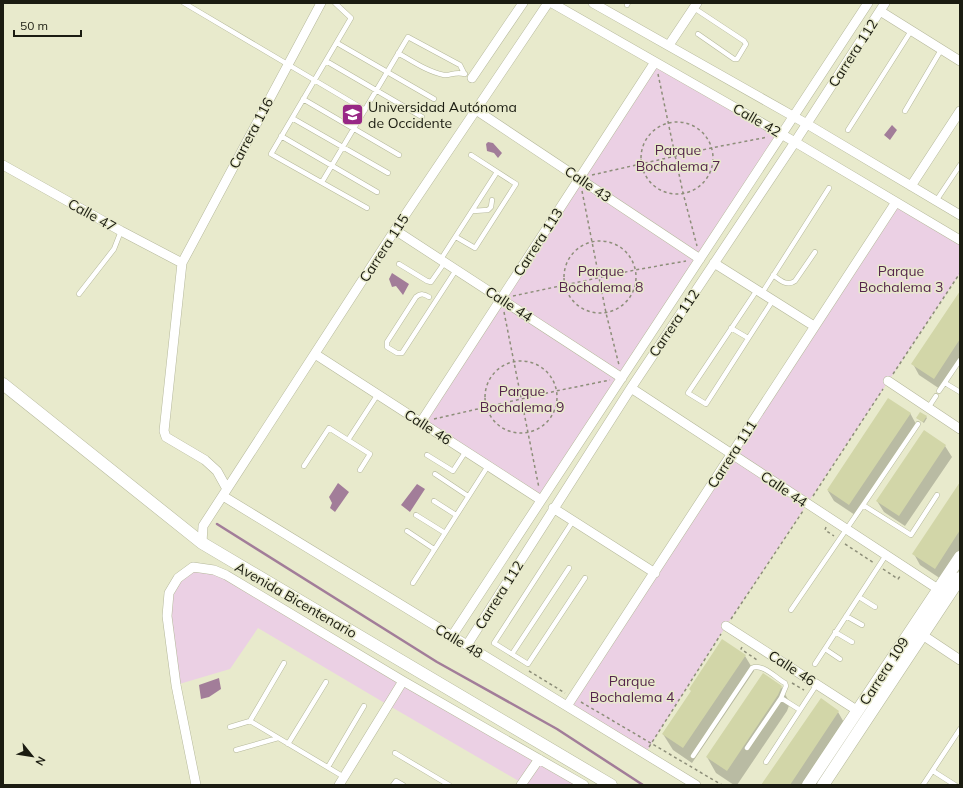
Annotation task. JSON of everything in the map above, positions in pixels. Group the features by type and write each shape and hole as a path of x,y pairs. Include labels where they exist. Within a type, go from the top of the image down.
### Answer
{"main road":[{"name":"Avenida Bicentenario","path":"3,384 202,543 611,785"},
{"name":"Carrera 109","path":"823,785 917,631 938,589 960,557"},
{"name":"Carrera 109","path":"808,785 858,711 917,631 960,578"}],"street":[{"name":"Carrera 116","path":"182,263 321,3"},
{"path":"468,76 523,3"},
{"name":"Carrera 115","path":"202,543 203,526 395,230 548,3"},
{"name":"Calle 42","path":"552,3 796,142 960,240"},
{"name":"Calle 42","path":"593,3 807,124 960,215"},
{"name":"Carrera 112","path":"452,636 868,3"},
{"path":"669,45 696,5"},
{"path":"882,7 911,31 960,61"},
{"name":"Carrera 112","path":"467,645 553,508 631,388 714,262 796,142 882,7"},
{"name":"Carrera 113","path":"421,422 655,62"},
{"name":"Calle 43","path":"476,110 700,259"},
{"path":"911,186 960,111"},
{"name":"Calle 47","path":"3,165 121,231 182,263"},
{"name":"Carrera 111","path":"567,706 896,202"},
{"name":"Calle 44","path":"395,230 622,378"},
{"path":"714,262 814,326"},
{"path":"182,263 164,431 166,437 205,460 217,471 225,492"},
{"name":"Calle 46","path":"315,354 541,500"},
{"path":"888,381 960,429"},
{"name":"Calle 44","path":"631,388 938,589"},
{"name":"Calle 48","path":"225,492 452,636 696,785"},
{"path":"553,508 655,573"},
{"path":"196,785 176,685 167,616 170,593 178,578 193,567 214,570 226,575 584,785"},
{"name":"Calle 46","path":"726,625 858,711"},
{"path":"917,631 960,660"},
{"path":"339,785 403,680"},
{"path":"521,785 539,759"}],"lane":[{"path":"184,3 365,110"},
{"path":"335,3 351,18 271,154 367,208"},
{"path":"696,5 744,40 746,44 738,58 734,59 698,34"},
{"path":"848,130 911,31"},
{"path":"322,182 408,37 460,65 468,76"},
{"path":"337,43 434,99"},
{"path":"905,111 941,50"},
{"path":"398,53 434,73 446,76 454,72 468,76"},
{"path":"326,61 422,117"},
{"path":"303,99 400,155"},
{"path":"292,118 388,173"},
{"path":"281,136 377,192"},
{"path":"456,237 475,248 516,184 471,155"},
{"path":"936,201 960,165"},
{"path":"399,264 430,282 456,237 497,172"},
{"path":"773,300 706,404 688,393 731,328 773,275 829,188"},
{"path":"473,211 488,210 491,206 492,200"},
{"path":"79,294 114,249 121,231"},
{"path":"773,275 787,284 791,284 795,281 814,252"},
{"path":"429,297 419,294 416,297 387,342 387,347 397,353 402,353 456,270"},
{"path":"731,328 748,338"},
{"path":"939,391 960,360"},
{"path":"945,383 960,392"},
{"path":"348,440 378,394"},
{"path":"928,408 936,396"},
{"path":"791,610 918,424"},
{"path":"304,466 329,428 370,454 360,470"},
{"path":"427,455 453,471 466,451"},
{"path":"412,583 488,466"},
{"path":"435,474 468,496"},
{"path":"863,505 911,535 937,495"},
{"path":"434,501 456,515"},
{"path":"416,515 445,533"},
{"path":"573,521 494,643 528,664 585,578"},
{"path":"407,532 434,549"},
{"path":"815,664 886,555"},
{"path":"512,654 569,568"},
{"path":"859,597 875,607"},
{"path":"846,616 862,625"},
{"path":"835,632 852,642"},
{"path":"825,649 840,659"},
{"path":"250,722 284,663"},
{"path":"693,756 752,668 756,666 785,683 786,690 747,748"},
{"path":"288,744 326,682"},
{"path":"766,762 817,684"},
{"path":"781,698 800,710"},
{"path":"328,768 364,706"},
{"path":"230,727 250,722 344,777"},
{"path":"923,785 960,729"},
{"path":"236,750 278,738"},
{"path":"396,752 449,785"},
{"path":"933,771 955,785"},
{"path":"393,785 396,781 403,785"}],"path":[{"path":"541,500 501,299 599,277 700,259 683,193 655,62"},
{"path":"682,122 695,127 705,135 711,148 712,160 709,173 699,186 692,191 683,193 669,193 656,188 646,177 641,164 642,151 647,138 653,131 668,123 682,122"},
{"path":"421,422 556,390 622,378 606,313 579,178 711,148 782,135"},
{"path":"592,242 606,242 620,247 630,257 635,270 636,282 632,294 622,306 606,313 593,313 580,307 570,298 565,285 564,276 566,266 570,258 583,245 592,242"},
{"path":"812,497 960,273"},
{"path":"513,361 530,362 544,369 554,382 557,400 555,409 544,424 536,430 518,433 509,431 501,427 492,418 486,406 486,387 490,378 496,370 513,361"},
{"path":"651,743 726,625 804,509"},
{"path":"846,544 898,579 902,574"},
{"path":"573,697 722,785"}],"green space":[{"path":"655,62 782,135 541,500 421,422"},
{"path":"896,202 960,240 960,273 726,626 645,754 567,706"},
{"path":"193,567 214,570 584,785 521,785 522,783 258,628 230,669 176,685 169,593"}],"shaded area":[{"path":"892,125 897,130 890,140 884,135"},
{"path":"488,142 493,143 502,153 498,158 494,153 487,151 486,144"},
{"path":"392,273 409,284 403,295 396,286 392,287 389,279"},
{"path":"338,483 349,492 335,512 330,508 332,503 329,497"},
{"path":"417,484 425,489 410,512 401,505"},
{"path":"219,678 221,689 209,697 201,699 199,685"}],"building":[{"path":"960,291 960,339 934,379 911,364"},
{"path":"888,398 911,413 849,505 827,490"},
{"path":"920,412 927,416 923,422 916,418"},
{"path":"924,430 946,445 899,516 876,501"},
{"path":"960,482 960,530 935,569 912,554"},
{"path":"722,639 746,655 683,748 662,734 691,691 689,689"},
{"path":"763,673 782,686 778,695 727,771 706,757"},
{"path":"821,698 839,711 790,785 761,785"}],"waterway":[{"path":"217,524 437,662 557,729 643,785"}],"place":[{"name":"Universidad Autónoma de Occidente","path":"353,115"}],"park label":[{"name":"Parque Bochalema 7","path":"678,158"},
{"name":"Parque Bochalema 8","path":"601,280"},
{"name":"Parque Bochalema 3","path":"901,280"},
{"name":"Parque Bochalema 9","path":"522,400"},
{"name":"Parque Bochalema 4","path":"632,690"}]}
